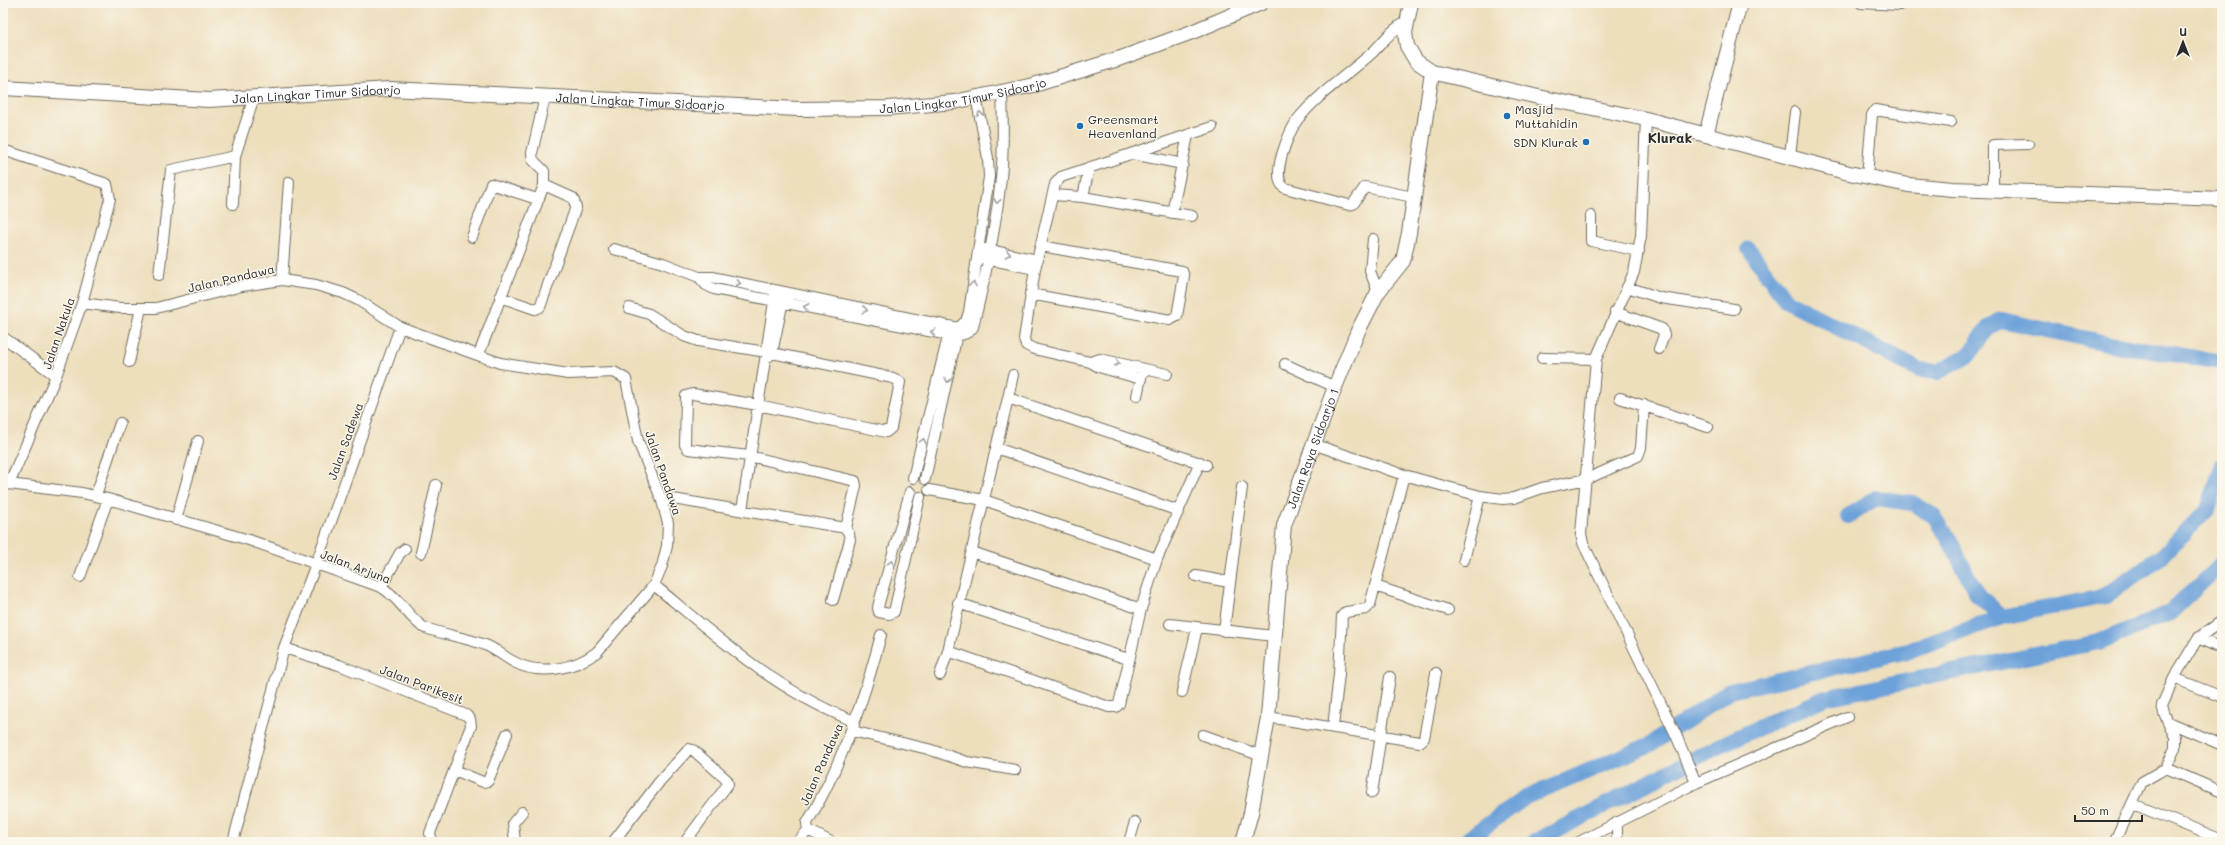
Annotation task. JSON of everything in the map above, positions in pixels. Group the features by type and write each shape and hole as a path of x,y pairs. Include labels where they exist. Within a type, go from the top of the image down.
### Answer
{"street":[{"name":"Jalan Lingkar Timur Sidoarjo","path":"3,88 185,99 254,97 390,89 798,109 888,108 954,102 1034,85 1121,58 1192,32 1261,3"},
{"path":"1411,3 1406,21 1406,40 1410,52 1420,65 1432,72 1534,96 1646,119 1867,177 1920,186 2222,199"},
{"path":"1706,135 1740,3"},
{"path":"1861,3 1900,5"},
{"path":"1406,21 1392,31 1374,51 1308,108 1297,120 1284,150 1278,177 1280,184 1285,188 1349,205 1353,204 1364,187 1414,197"},
{"name":"Jalan Raya Sidoarjo 1","path":"1243,842 1262,756 1268,717 1284,525 1335,387 1378,292 1403,261 1409,233 1432,72"},
{"path":"983,254 1001,178 1003,137 1002,92"},
{"path":"233,204 235,156 254,97"},
{"path":"480,354 537,199 544,185 544,171 533,160 532,153 545,97"},
{"path":"614,249 663,263 699,277 710,288 755,291 954,332 968,333 973,327 983,254 989,177 988,158 976,97"},
{"path":"1867,177 1874,110 1951,122"},
{"path":"1790,156 1795,112"},
{"path":"1646,119 1643,210 1639,251 1627,287 1596,359 1587,479 1581,531 1583,543 1669,720 1694,779"},
{"path":"1167,374 1142,374 1099,367 1090,362 1034,349 1026,345 1024,339 1030,294 1056,182 1059,179 1212,127"},
{"path":"1172,213 1188,135"},
{"path":"984,138 1003,137"},
{"path":"1993,190 1993,145 2028,144"},
{"name":"Jalan Nakula","path":"3,150 107,184 110,199 82,303 56,376 6,485"},
{"path":"1131,154 1183,164"},
{"path":"159,275 171,170 235,156"},
{"path":"988,158 1002,156"},
{"path":"1083,197 1089,168"},
{"path":"989,177 1001,178"},
{"path":"282,280 289,182"},
{"path":"472,237 491,184 537,199"},
{"path":"500,297 535,309 540,307 576,207 573,198 544,185"},
{"path":"1053,195 1083,197 1192,216"},
{"path":"1591,216 1591,241 1639,251"},
{"path":"1373,239 1370,271 1378,292"},
{"path":"1030,294 1170,320 1177,316 1184,276 1182,271 1041,246"},
{"path":"983,254 1037,264"},
{"name":"Jalan Pandawa","path":"82,303 141,308 171,305 242,286 282,280 316,285 343,293 358,300 400,327 480,354 500,363 545,372 568,374 614,372 623,376 631,402 641,451 662,501 668,522 667,546 662,566 654,585 766,674 792,692 849,719 853,728 819,803 807,823 808,830"},
{"path":"1627,287 1668,300 1734,309"},
{"path":"742,510 749,456 779,297"},
{"path":"129,362 141,308"},
{"path":"629,308 649,314 691,338 768,355 898,380 900,384 891,428 886,432 758,405 690,393 685,397 686,448 749,456 855,481 856,486 846,528 850,540 833,600"},
{"path":"1615,312 1662,330 1664,334 1659,349"},
{"name":"Jalan Sadewa","path":"233,842 284,648 316,564 400,327"},
{"path":"954,332 913,478 909,485 910,492 878,608 882,613 889,614 894,612 920,497 929,490 984,500 1158,559"},
{"path":"925,479 954,332"},
{"path":"3,337 56,376"},
{"path":"1542,358 1596,359"},
{"path":"1284,364 1335,387"},
{"path":"1137,396 1142,374"},
{"path":"940,675 948,651 958,603 972,552 1014,375"},
{"path":"948,651 1112,707 1118,704 1141,610 1158,559 1179,511 1203,463 1008,398"},
{"path":"1620,398 1644,404 1708,427"},
{"path":"1313,444 1404,474 1480,496 1514,498 1536,489 1587,479 1635,458 1639,454 1644,404"},
{"path":"96,496 120,423"},
{"path":"176,520 198,441"},
{"path":"996,448 1179,511"},
{"path":"1333,727 1340,674 1342,616 1346,612 1368,609 1404,474"},
{"path":"913,478 921,477 925,479 929,483 929,490"},
{"name":"Jalan Arjuna","path":"6,485 96,496 249,540 381,587 394,596 416,622 423,627 484,644 523,666 546,669 574,664 590,658 597,652 654,585"},
{"path":"420,553 436,485"},
{"path":"1224,631 1242,487"},
{"path":"910,492 913,495 920,497"},
{"path":"1464,560 1480,496"},
{"path":"80,577 108,499"},
{"path":"662,501 673,500 742,510 846,528"},
{"path":"381,587 400,553 405,549"},
{"path":"972,552 1141,610"},
{"path":"1196,576 1229,582"},
{"path":"884,585 899,589"},
{"path":"1375,586 1448,610"},
{"path":"958,603 1128,659"},
{"path":"2117,842 2116,838 2134,804 2142,782 2166,768 2176,742 2162,706 2174,678 2198,638 2222,621"},
{"path":"1170,624 1274,636"},
{"path":"1182,692 1197,628"},
{"path":"881,635 870,677 853,728 928,749 967,762 1015,770"},
{"path":"2198,638 2222,649"},
{"name":"Jalan Parikesit","path":"284,648 339,665 468,716 471,726 430,833 432,842"},
{"path":"1268,717 1418,742 1423,739 1436,673"},
{"path":"1372,793 1390,677"},
{"path":"2174,678 2222,697"},
{"path":"1579,842 1694,779 1847,717"},
{"path":"2168,722 2222,745"},
{"path":"454,770 483,782 488,781 507,734"},
{"path":"1203,735 1262,756"},
{"path":"613,842 660,781 689,749 694,750 727,780 728,784 684,842"},
{"path":"2166,768 2222,792"},
{"path":"2134,804 2222,840"},
{"path":"515,842 513,824 522,812"},
{"path":"1129,842 1135,822"},
{"path":"1617,822 1617,842"},
{"path":"798,842 808,830 831,842"}],"waterway":[{"path":"1749,249 1785,300 1919,370 1938,372 1969,355 1988,328 2001,320 2115,345 2222,362"},
{"path":"1464,842 1523,799 1651,744 1730,691 1908,651 2002,617 2106,596 2163,555 2208,509 2222,466"},
{"path":"1848,516 1876,498 1912,503 1934,516 1949,539 1977,594 2002,617"},
{"path":"1534,842 1725,743 1825,698 2099,642 2170,613 2222,563"}],"place":[{"name":"Masjid Muttahidin","path":"1507,116"},
{"name":"Greensmart Heavenland","path":"1080,126"},
{"name":"SDN Klurak","path":"1586,142"}],"district":[{"name":"Klurak","path":"1670,137"}]}
